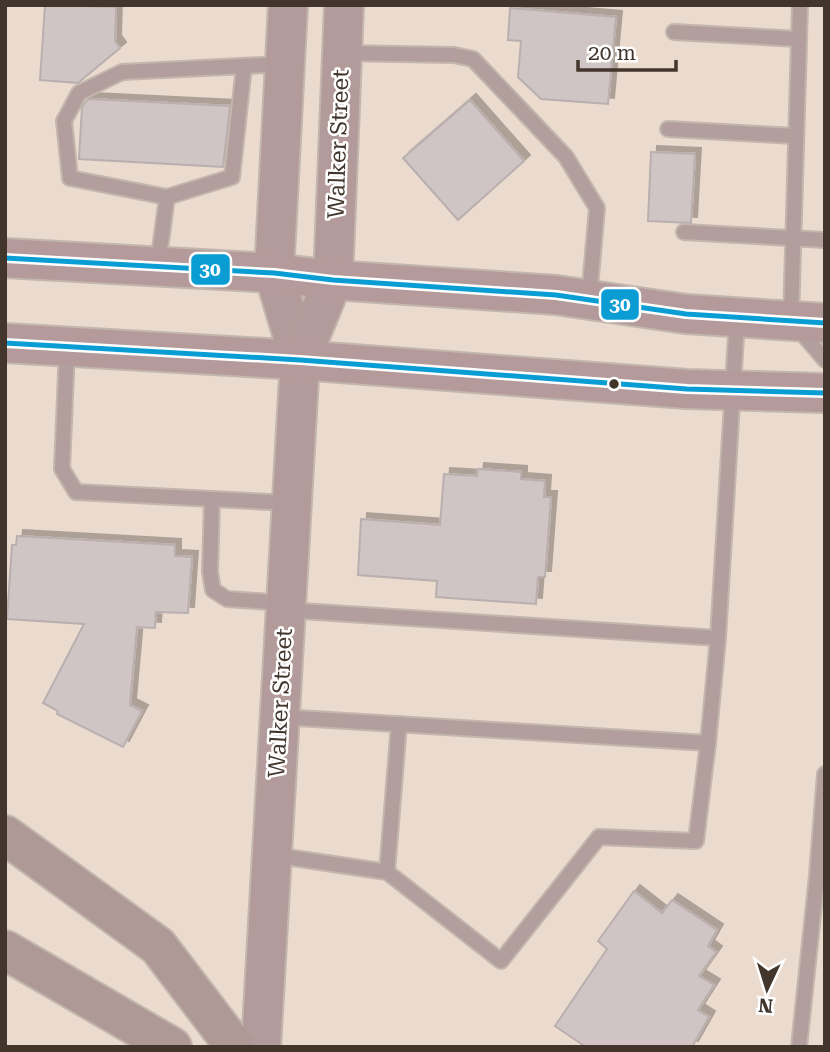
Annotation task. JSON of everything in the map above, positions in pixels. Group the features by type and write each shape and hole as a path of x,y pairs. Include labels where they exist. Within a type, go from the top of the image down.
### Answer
{"highway":[{"path":"5,835 158,946 235,1047"},
{"path":"5,950 160,1040"}],"main road":[{"name":"Walker Street","path":"288,5 274,273 300,360"},
{"name":"Walker Street","path":"261,1047 300,360 333,280 344,5"},
{"path":"5,258 274,273 333,280 556,295 686,314 808,321"},
{"path":"5,343 300,360 616,384 825,393"}],"lane":[{"path":"800,5 793,238 808,321 825,360"},
{"path":"674,32 799,39"},
{"path":"342,53 454,55 473,59 566,157 597,208 589,300"},
{"path":"244,66 232,177 166,197 70,177 64,121 79,93 122,72 244,66 285,64"},
{"path":"668,128 796,136"},
{"path":"158,266 166,197"},
{"path":"684,232 825,240"},
{"path":"272,855 387,872 500,961 599,837 696,841 718,638 737,317"},
{"path":"67,346 62,469 76,492 292,503"},
{"path":"212,499 210,572 213,590 227,599 286,607 718,638"},
{"path":"279,717 708,743"},
{"path":"387,872 399,724"},
{"path":"799,1047 823,818 825,774"}],"building":[{"path":"45,5 116,7 115,41 120,48 78,83 40,80"},
{"path":"510,8 616,17 608,104 541,99 518,77 521,41 508,40"},
{"path":"88,99 230,106 223,167 79,159 82,107"},
{"path":"470,100 524,161 458,220 403,158"},
{"path":"651,152 695,154 691,223 648,221"},
{"path":"478,469 521,472 521,479 545,481 544,497 551,497 545,577 538,577 536,604 436,597 437,581 358,575 361,519 440,525 444,474 477,476"},
{"path":"17,536 175,545 175,556 192,557 188,613 156,612 155,628 137,627 130,705 142,711 123,747 57,714 58,711 43,703 84,624 7,619 12,545 16,545"},
{"path":"634,891 662,913 672,900 717,930 708,946 716,952 699,976 714,985 698,1010 709,1017 692,1047 586,1047 555,1026 607,949 598,941"}],"transit line":[{"name":"30","path":"5,258 274,273 333,280 556,295 686,314 825,323"},
{"name":"30","path":"5,343 300,360 687,389 825,393"}]}
